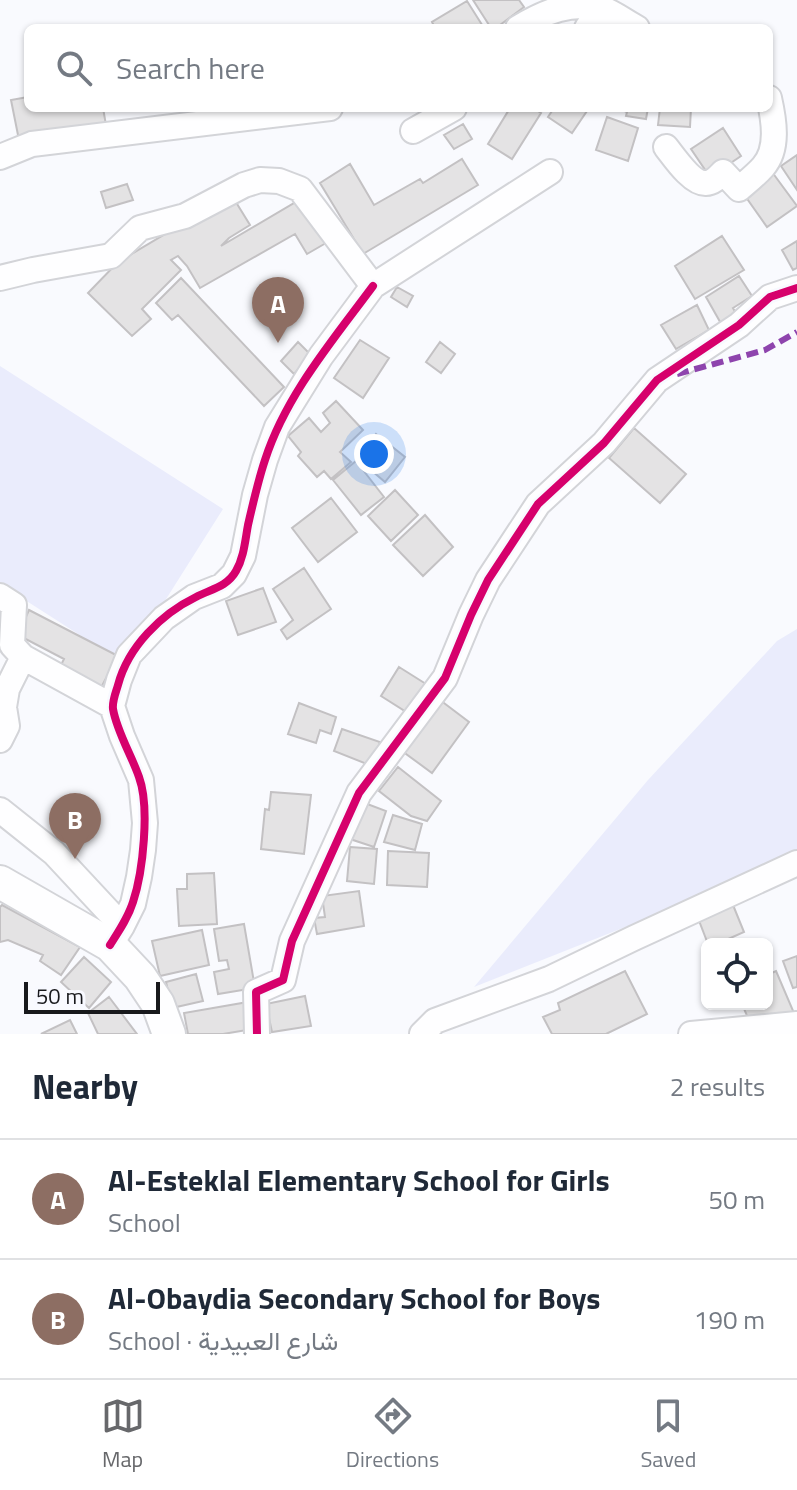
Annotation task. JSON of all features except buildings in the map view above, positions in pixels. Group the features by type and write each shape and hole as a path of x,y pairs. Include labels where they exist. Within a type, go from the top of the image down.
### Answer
{"main road":[{"path":"0,882 116,936 158,1004 169,1034"}],"street":[{"path":"523,24 545,8 579,3 602,8 630,24"},
{"path":"590,24 602,8"},
{"path":"0,157 32,144 297,112"},
{"path":"413,131 447,112"},
{"path":"666,147 697,182 713,181 723,172 739,189 766,164 773,146 771,112"},
{"path":"0,810 54,853 116,936 133,904 145,823 141,780 112,706 129,655 164,618 194,597 222,586 234,574 243,556 255,495 277,427 321,356 373,286 550,172"},
{"path":"0,278 111,256 140,228 185,216 244,185 260,180 279,181 300,189 373,286"},
{"path":"257,1034 256,992 283,980 292,941 359,793 445,678 488,580 538,504 604,443 657,380 739,325 770,297 797,288"},
{"path":"0,596 14,605 12,645 23,657 112,706"},
{"path":"0,740 7,726 4,707 7,689 23,657"},
{"path":"422,1034 435,1021 549,979 797,863"},
{"path":"691,1034 797,1024"}],"shaded area":[{"path":"0,366 223,509 125,664 0,584"},
{"path":"797,629 797,859 474,987 648,780 777,641"}],"marked path":[{"path":"677,374 765,350 797,332"}],"cycle path":[{"path":"110,945 133,902 144,840 142,790 113,709 123,671 138,645 159,622 183,604 223,584 236,571 243,555 262,468 285,413 312,369 373,286"},
{"path":"257,1034 256,992 283,980 292,941 359,793 445,678 488,580 538,504 604,443 657,380 739,325 770,297 797,288"}],"place":[{"name":"Al-Esteklal Elementary School for Girls","path":"278,343"},
{"name":"Al-Obaydia Secondary School for Boys","path":"75,859"}]}
